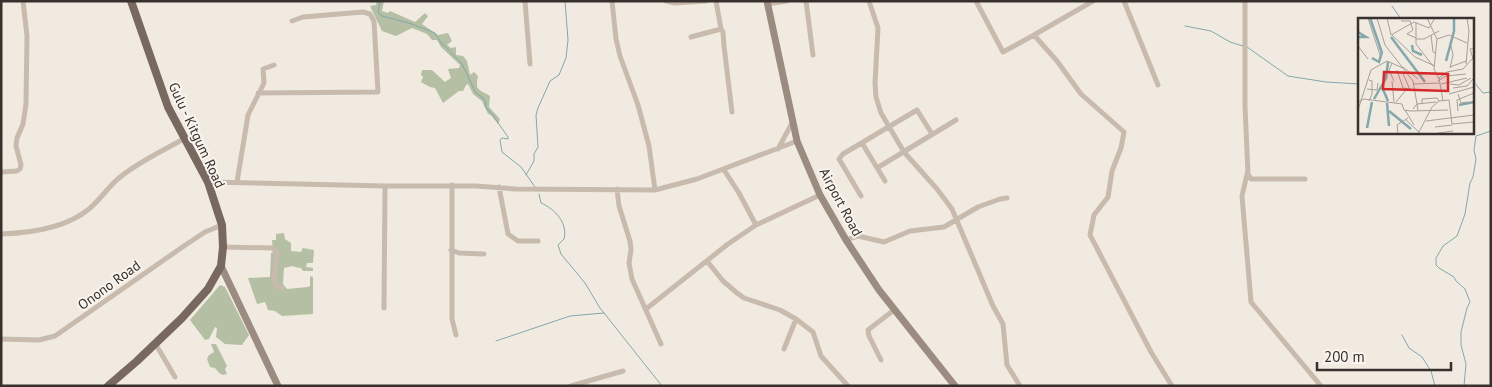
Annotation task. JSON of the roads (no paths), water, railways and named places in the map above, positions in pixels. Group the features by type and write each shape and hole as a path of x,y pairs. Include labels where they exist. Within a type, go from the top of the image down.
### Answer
{"main road":[{"name":"Gulu - Kitgum Road","path":"108,386 138,361 208,290 221,266 223,247 222,225 208,182 168,107 131,1"}],"street":[{"path":"1,172 16,171 20,169 21,165 16,146 23,124 26,104 27,36 23,1"},
{"path":"525,1 530,64"},
{"path":"612,1 616,39 620,56 638,105 649,146 655,190"},
{"path":"666,1 675,3 706,1"},
{"path":"716,1 724,37 732,112"},
{"path":"767,3 787,1"},
{"path":"806,1 813,55"},
{"path":"869,1 878,28 875,83 876,97 881,113 904,152 952,208 1003,324 1009,370 1020,386"},
{"path":"976,1 1003,52 1093,1"},
{"path":"1124,1 1158,85"},
{"path":"1245,1 1245,106 1248,170 1242,196 1251,302 1322,386"},
{"name":"Airport Road","path":"767,3 792,123 797,141 820,195 878,290 954,386"},
{"path":"258,93 378,92 374,21 370,14 363,12 303,17 292,21"},
{"path":"691,37 721,29"},
{"path":"1034,35 1057,61 1081,94 1124,132 1121,148 1112,171 1108,197 1094,215 1090,235 1146,344 1172,386"},
{"path":"237,182 248,115 264,83 263,69 274,65"},
{"path":"861,196 839,159 843,154 917,110 932,134"},
{"path":"877,168 956,120"},
{"path":"778,148 792,123"},
{"path":"1,234 54,226 78,217 90,208 119,178 185,138"},
{"path":"208,182 499,187 515,189 655,190 724,170 797,141"},
{"path":"862,143 885,181"},
{"path":"724,170 756,225"},
{"path":"1248,170 1251,179 1305,179"},
{"path":"384,308 385,186"},
{"path":"452,186 452,325 456,335"},
{"path":"499,187 508,234 518,241 538,241"},
{"path":"617,189 619,206 630,241 629,263 632,279 661,344"},
{"path":"646,309 756,225 820,195"},
{"path":"846,240 858,236 884,242 910,231 944,227 978,207 1006,198"},
{"name":"Onono Road","path":"1,339 39,340 56,336 181,248 205,232 222,225"},
{"path":"223,247 273,248 277,252 278,258 274,281 275,284 282,288"},
{"path":"451,250 459,253 484,254"},
{"path":"707,261 723,281 744,298 780,310 813,332 821,356 848,386"},
{"path":"221,266 278,386"},
{"path":"881,360 868,330 894,310"},
{"path":"784,349 796,319"},
{"path":"155,343 174,377"},
{"path":"571,386 623,371"}],"waterway":[{"path":"380,1 378,13 382,16 409,23 435,33 442,44 462,64 476,93 483,98 486,103 485,106 508,137 508,139 502,138 500,140 502,152 521,167 535,187"},
{"path":"526,175 534,161 534,154 538,147 536,115 538,108 550,81 559,75 566,58 568,40 565,1"},
{"path":"1392,6 1400,18"},
{"path":"1185,26 1211,31 1230,42 1243,46"},
{"path":"1247,47 1288,76 1326,82 1358,84"},
{"path":"1474,82 1483,93 1491,92"},
{"path":"1464,386 1466,364 1461,345 1461,332 1470,302 1465,289 1454,277 1436,265 1436,258 1443,246 1457,236 1465,214 1476,159 1474,150 1476,136 1491,131"},
{"path":"539,194 541,203 559,217 564,227 564,239 558,245 561,254 585,283 600,308 662,386"},
{"path":"496,341 570,316 604,313"},
{"path":"1402,335 1409,348 1422,357 1431,371 1435,386"}]}
